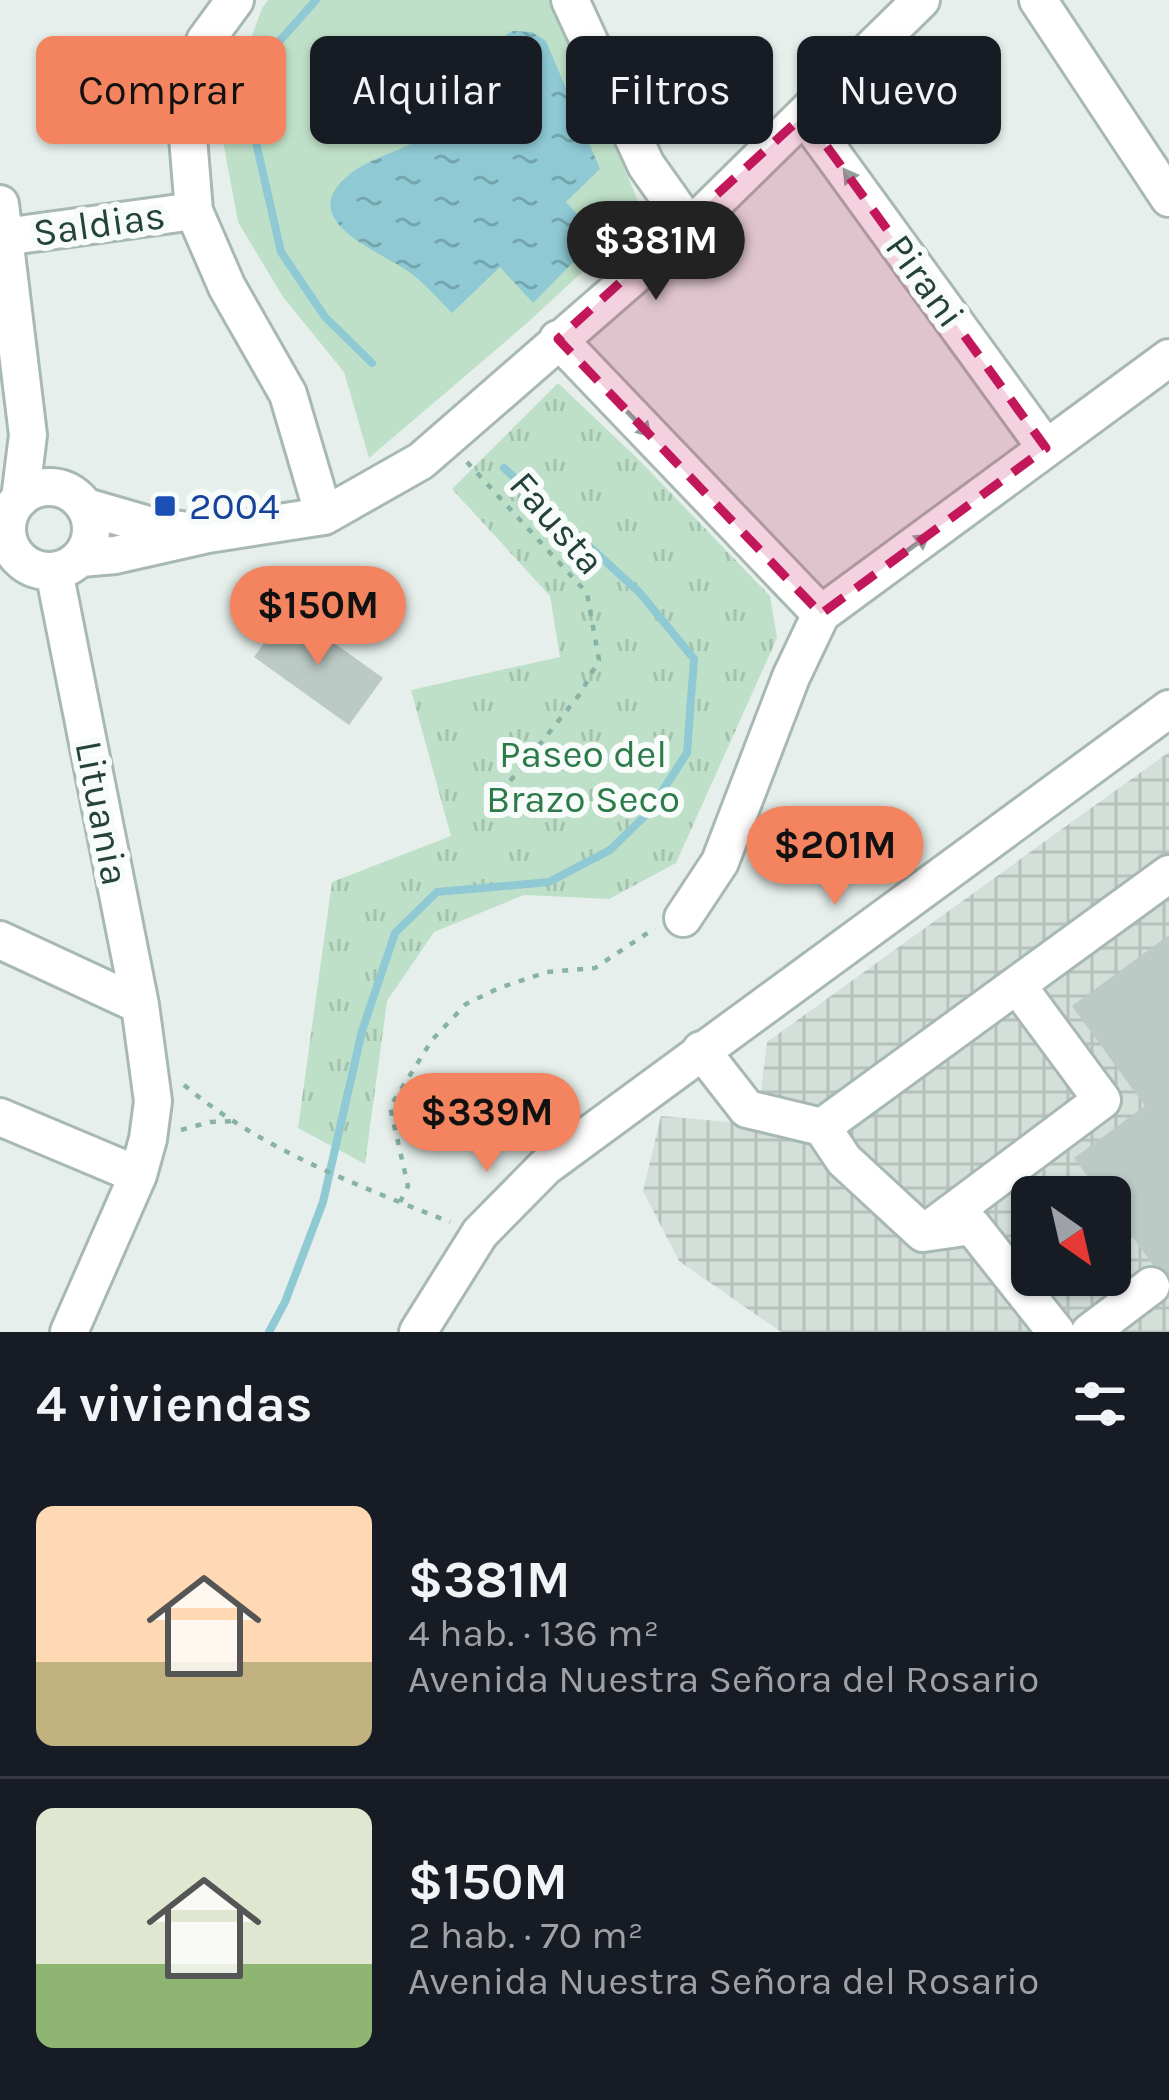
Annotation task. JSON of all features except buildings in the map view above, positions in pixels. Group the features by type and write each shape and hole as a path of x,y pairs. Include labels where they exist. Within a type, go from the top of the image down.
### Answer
{"street":[{"path":"235,0 205,41 187,125 194,212 227,287 288,394 323,517"},
{"path":"570,0 646,165 690,227"},
{"path":"884,36 921,0"},
{"path":"1038,0 1169,198"},
{"path":"2,221 28,434 21,503 7,524 8,540 14,554 40,566 323,517 421,461 690,227 797,122"},
{"name":"Pirani","path":"825,144 1046,448"},
{"name":"Saldias","path":"2,221 194,212"},
{"path":"558,339 820,614"},
{"path":"682,918 720,862 820,614 1169,358"},
{"path":"21,503 73,494 86,507 92,524 90,542 40,566"},
{"path":"86,507 148,525 208,534"},
{"name":"Lituania","path":"40,566 140,1005 153,1101 143,1157"},
{"path":"418,1332 480,1233 545,1167 1169,709"},
{"path":"822,1127 1169,874"},
{"path":"0,940 140,1005"},
{"path":"923,1233 1102,1100 1017,985"},
{"path":"701,1050 746,1109 822,1127 844,1160 923,1233"},
{"path":"0,1118 143,1157 74,1320"},
{"path":"923,1233 972,1226 1056,1332"},
{"path":"1090,1332 1151,1286"}],"path":[{"name":"Fausta","path":"467,462 587,592 599,660 580,694 490,805"},
{"path":"400,1202 408,1186 390,1107 432,1040 466,1004 547,972 595,968 663,922 682,918"},
{"path":"148,1054 204,1102 310,1162 480,1233"},
{"path":"143,1157 210,1122 234,1121"}],"highlighted area":[{"path":"804,115 1046,448 821,614 558,339"}],"shaded area":[{"path":"1169,752 1169,1332 781,1332 679,1261 643,1191 661,1116 729,1122 760,1099 767,1042"}],"green space":[{"path":"268,0 553,0 568,36 566,144 614,144 644,215 369,458 344,372 283,297 238,222 224,144 286,144 286,36 252,36"},
{"name":"Paseo del Brazo Seco","path":"558,383 770,596 777,638 676,863 609,899 524,895 434,932 387,1001 365,1164 298,1128 332,882 451,836 411,690 560,657 550,596 452,489"}],"water":[{"path":"512,31 538,36 505,36"},
{"path":"542,38 566,88 566,144 589,144 600,169 566,202 598,237 533,303 500,267 452,313 412,274 348,234 336,221 330,207 334,191 369,162 410,144 542,144"}],"waterway":[{"path":"316,0 268,54 254,100 257,147 281,252 325,317 372,363"},
{"path":"269,1332 323,1202 362,1031 395,933 437,892 549,882 610,850 648,813 687,753 694,659 640,593 504,468"}],"place":[{"name":"2004","path":"165,506"}]}
